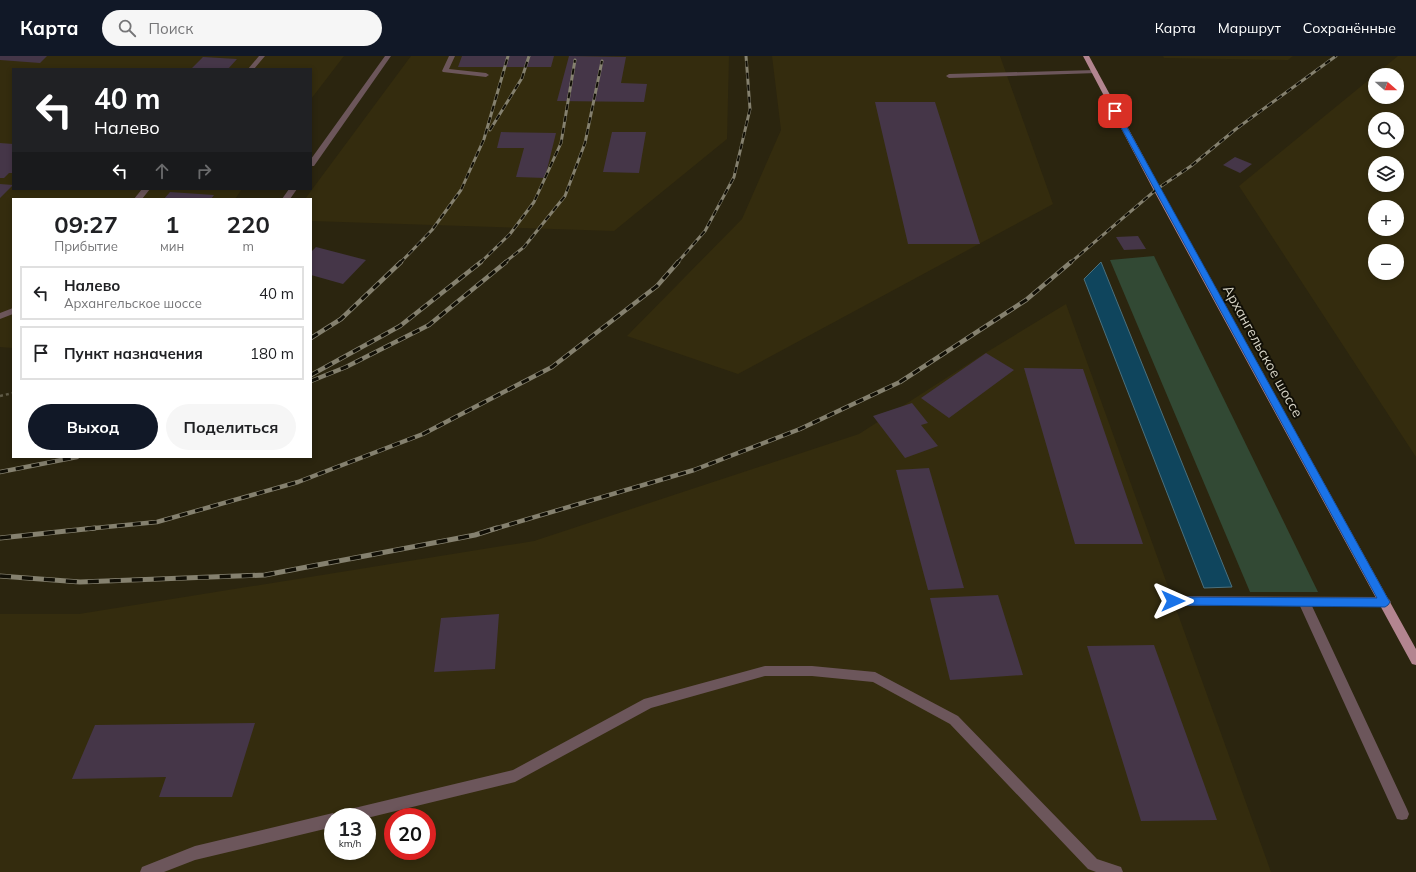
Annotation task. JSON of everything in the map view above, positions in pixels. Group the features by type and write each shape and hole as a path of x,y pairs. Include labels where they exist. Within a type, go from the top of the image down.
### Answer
{"main road":[{"name":"Архангельское шоссе","path":"1086,56 1416,660"}],"lane":[{"path":"252,68 262,56"},
{"path":"312,163 388,56"},
{"path":"452,56 445,71 486,75"},
{"path":"949,76 1094,72"},
{"path":"139,198 145,190"},
{"path":"287,198 293,190"},
{"path":"0,316 12,311"},
{"path":"1173,601 1385,602"},
{"path":"1304,602 1402,814"},
{"path":"376,810 515,776 648,703 765,671 812,671 875,676 954,720 1094,864 1116,872"},
{"path":"147,872 194,853 324,822"}],"path":[{"path":"0,396 12,393"}],"shaded area":[{"path":"0,56 344,56 312,98 312,68 12,68 12,190 241,190 236,198 12,198 12,348 0,347"},
{"path":"411,56 729,56 727,139 614,231 312,221 312,198 306,198"},
{"path":"772,56 1000,56 1053,204 738,374 627,336 742,219 781,130"},
{"path":"1163,56 1293,56 1288,60 1164,58"},
{"path":"1398,56 1416,56 1416,457 1239,186 1368,81 1368,104 1404,104 1404,68 1383,68"},
{"path":"1066,304 1271,872 0,872 0,614 79,614 534,541 859,434 982,355"}],"green space":[{"path":"1154,256 1318,592 1250,592 1110,260"}],"water":[{"path":"1101,262 1232,587 1204,588 1084,279"}],"building":[{"path":"0,56 47,56 40,63 0,60"},
{"path":"462,56 554,56 551,67 458,67"},
{"path":"569,56 626,57 621,83 647,84 644,102 557,101"},
{"path":"203,57 237,59 229,68 192,68"},
{"path":"875,102 935,102 980,244 908,244"},
{"path":"501,132 556,133 545,178 516,177 524,148 497,148"},
{"path":"612,132 646,132 639,173 603,172"},
{"path":"0,143 12,144 12,173 9,173 4,178 0,178"},
{"path":"1235,157 1252,164 1240,173 1223,165"},
{"path":"0,184 12,185 12,186 0,198"},
{"path":"170,192 214,195 212,198 165,198"},
{"path":"1138,236 1146,249 1124,250 1116,237"},
{"path":"316,247 366,260 343,284 312,275 312,251"},
{"path":"986,353 1014,370 949,418 921,398"},
{"path":"1024,368 1083,369 1143,544 1075,544"},
{"path":"912,403 928,423 921,425 938,446 905,458 873,416"},
{"path":"929,468 964,588 928,590 896,470"},
{"path":"998,595 1023,675 950,680 930,598"},
{"path":"499,614 495,669 434,672 441,618"},
{"path":"1154,645 1217,820 1141,821 1087,646"},
{"path":"255,723 232,797 159,797 166,777 72,779 95,725"}],"railway":[{"path":"401,262 432,230 461,190 484,139 508,56"},
{"path":"490,130 522,78 529,56"},
{"path":"677,263 705,231 734,177 750,109 746,56"},
{"path":"1070,263 1157,189 1191,166 1236,129 1336,56"},
{"path":"480,263 510,234 534,202 561,143 575,60"},
{"path":"504,263 524,247 565,196 585,143 602,61"},
{"path":"312,337 341,319 401,262"},
{"path":"312,374 400,326 481,262"},
{"path":"312,381 346,367 429,325 506,262"},
{"path":"92,528 157,522 298,482 423,434 552,367 657,286 678,262"},
{"path":"494,529 694,470 800,429 900,382 1026,300 1071,262"},
{"path":"0,472 72,458"},
{"path":"0,538 92,528"},
{"path":"85,529 92,528"},
{"path":"0,576 80,582 265,575 475,535 497,528"}],"route":[{"path":"1115,111 1385,602 1173,601"}]}
